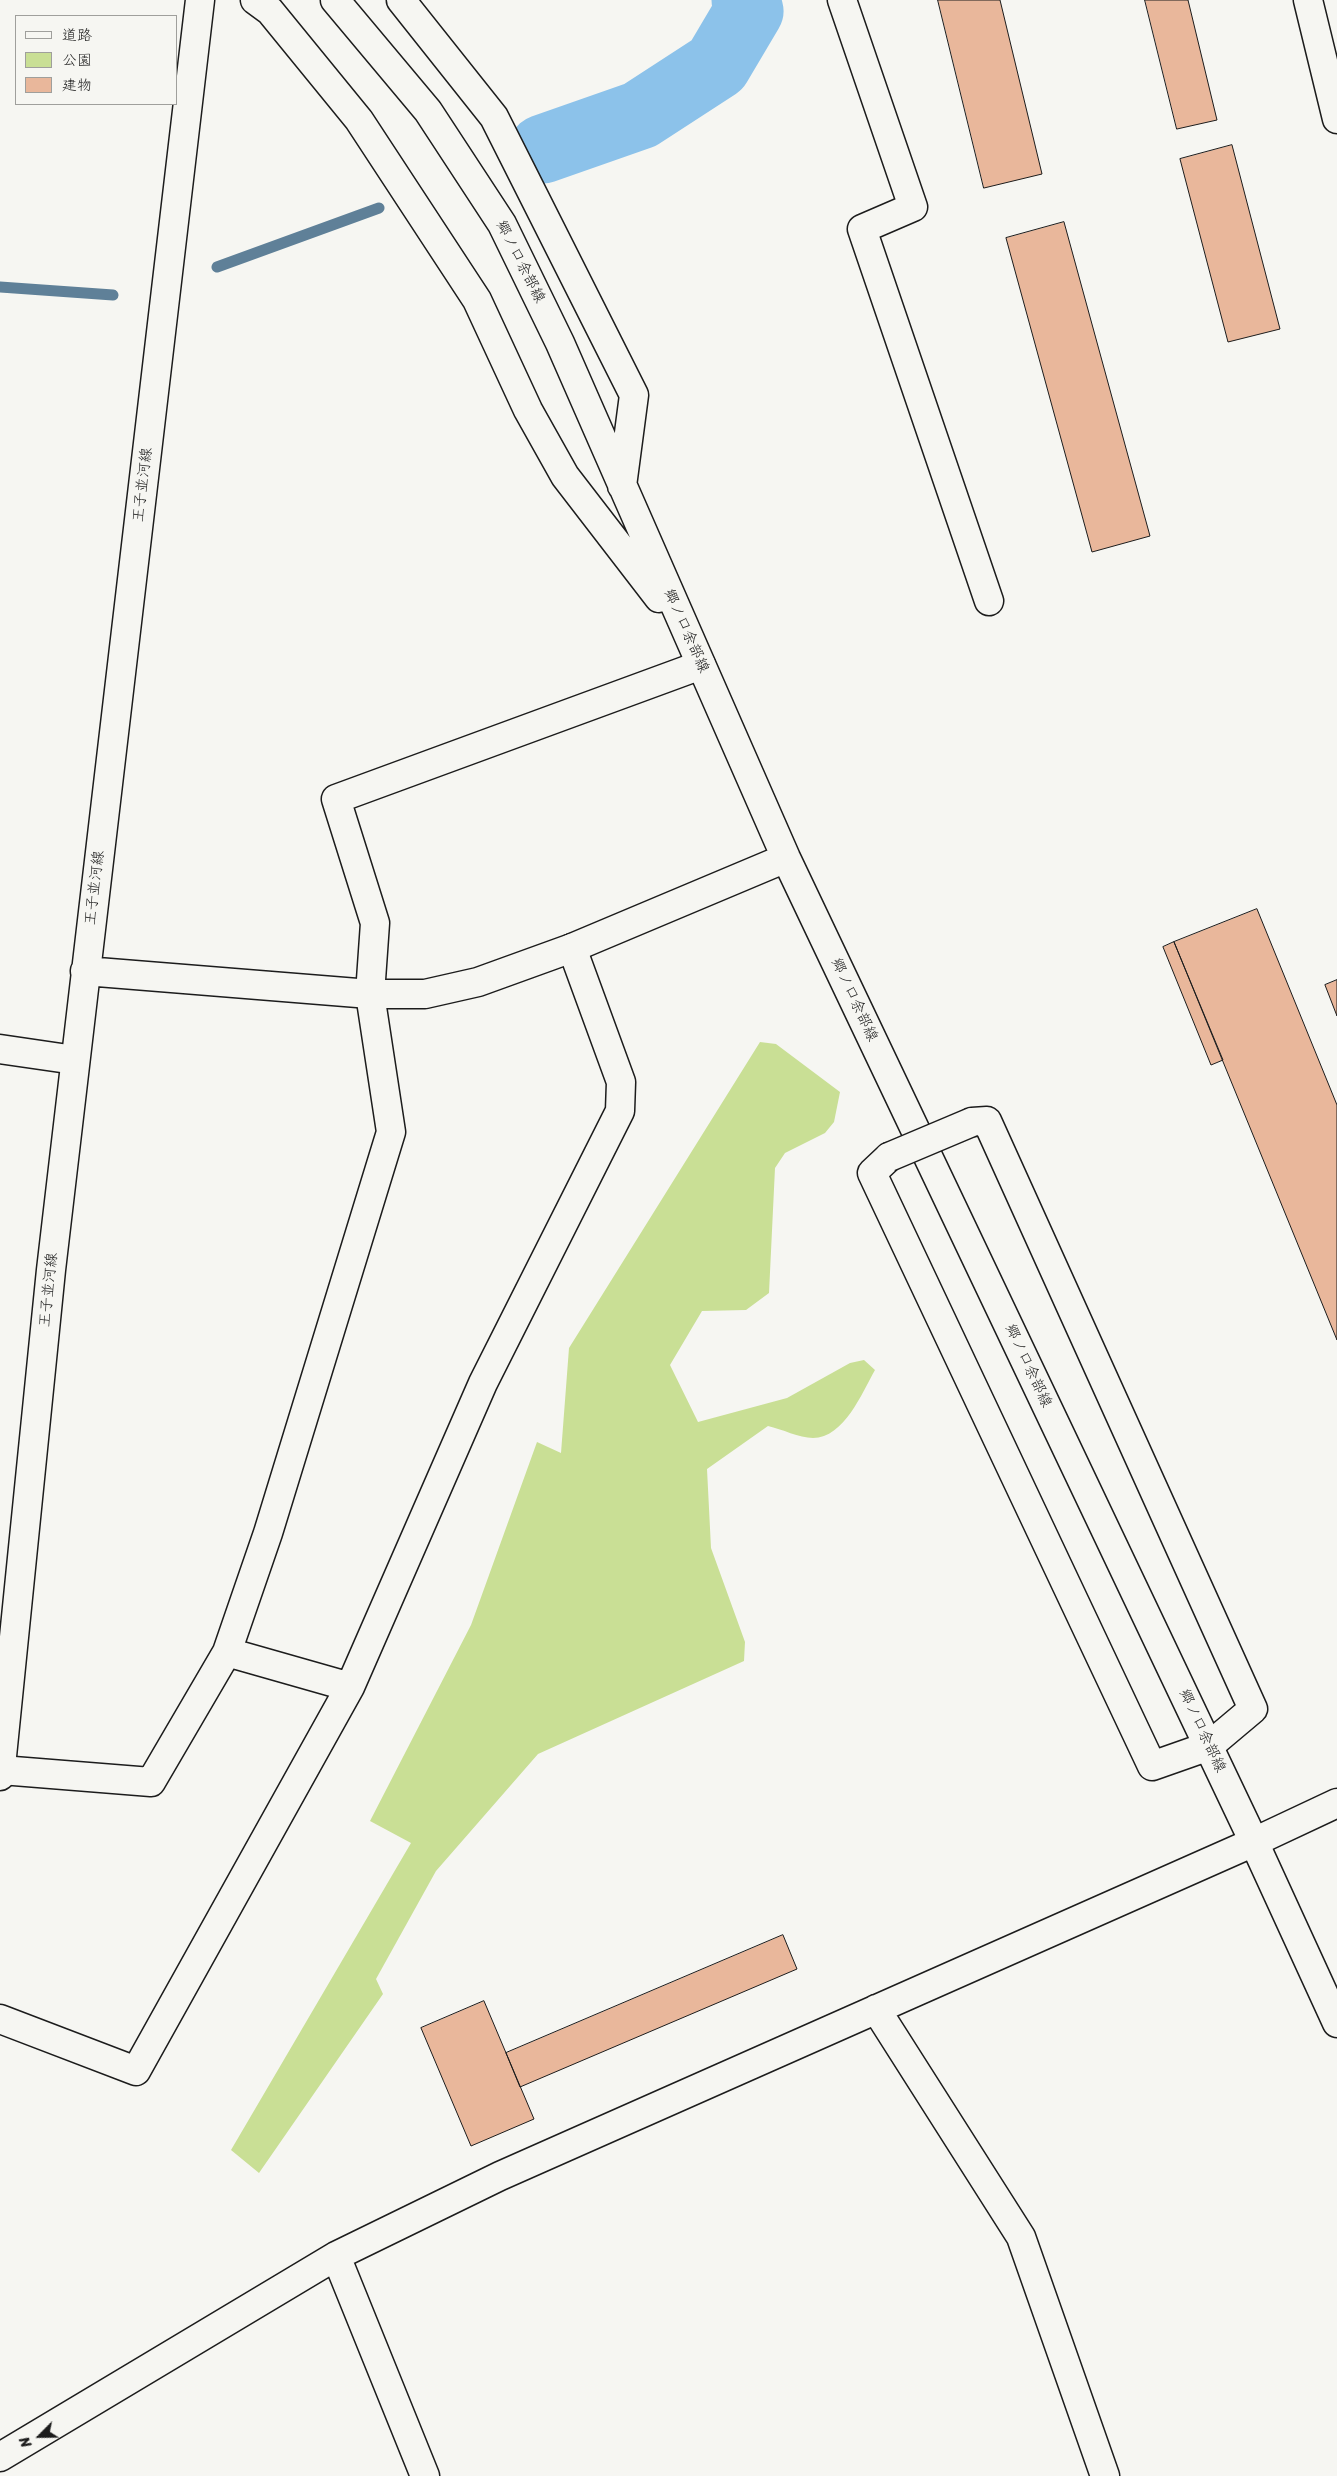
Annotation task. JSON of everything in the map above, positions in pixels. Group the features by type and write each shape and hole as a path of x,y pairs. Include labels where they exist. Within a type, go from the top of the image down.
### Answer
{"street":[{"name":"王子並河線","path":"0,1773 51,1270 200,0"},
{"path":"255,0 270,11 359,120 477,300 528,410 565,476 686,633"},
{"name":"郷ノ口余部線","path":"335,0 428,111 502,224 560,343 786,858 1209,1746 1337,2023"},
{"path":"400,0 494,117 634,394 622,488"},
{"path":"842,0 913,207 862,229 989,601"},
{"path":"1308,0 1337,119"},
{"path":"0,1773 150,1782 227,1652 268,1533 391,1132 370,994 375,923 336,800 701,666"},
{"path":"85,971 370,994 425,994 478,982 572,948 786,858"},
{"path":"0,2019 136,2071 350,1687 483,1383 620,1111 621,1082 572,948"},
{"path":"0,1049 75,1060"},
{"path":"987,1121 1253,1709 1209,1746 1152,1766 872,1173 889,1156 972,1122 987,1121"},
{"path":"227,1652 350,1687"},
{"path":"0,2457 336,2256 500,2176 1254,1842 1337,1803"},
{"path":"876,2009 1021,2236 1105,2476"},
{"path":"336,2256 425,2476"}],"green space":[{"path":"760,1042 776,1044 840,1092 834,1122 825,1133 785,1153 775,1168 769,1293 746,1310 702,1311 670,1365 698,1422 787,1398 850,1363 864,1360 875,1370 851,1413 834,1431 824,1436 813,1438 802,1437 768,1426 707,1469 711,1548 745,1642 744,1661 538,1754 436,1871 376,1979 383,1994 259,2173 231,2150 411,1843 370,1821 471,1625 537,1442 561,1453 569,1348"}],"building":[{"path":"938,0 1000,0 1042,174 984,188"},
{"path":"1145,0 1188,0 1217,120 1177,129"},
{"path":"1232,145 1280,329 1228,342 1180,159"},
{"path":"1064,222 1150,536 1092,552 1006,238"},
{"path":"1257,909 1337,1105 1337,1340 1174,942"},
{"path":"1174,942 1223,1060 1211,1065 1163,947"},
{"path":"1337,980 1337,1016 1325,985"},
{"path":"783,1935 797,1969 520,2087 506,2053"},
{"path":"484,2001 534,2119 471,2146 421,2028"}],"waterway":[{"path":"543,149 640,115 717,65 749,11 746,0"},
{"path":"217,267 379,208"},
{"path":"0,287 113,295"}]}
